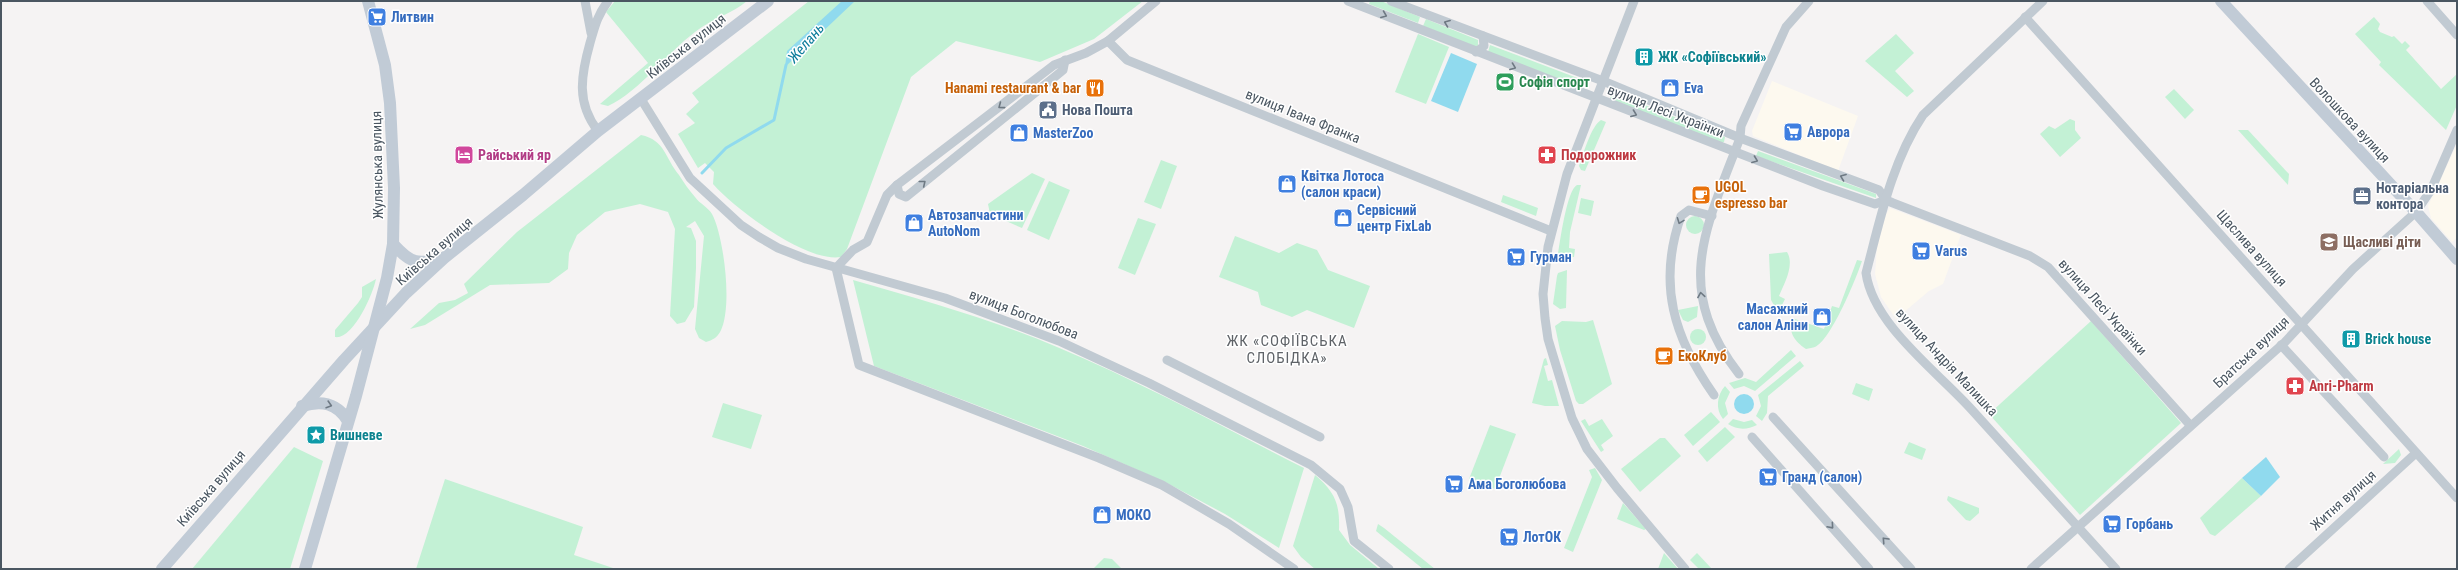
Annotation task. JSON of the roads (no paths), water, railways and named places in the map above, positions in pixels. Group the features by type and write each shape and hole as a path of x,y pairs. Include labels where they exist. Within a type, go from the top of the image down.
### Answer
{"main road":[{"name":"Жулянська вулиця","path":"305,569 388,278 393,244 394,188 390,103 385,65 368,1"},
{"name":"Київська вулиця","path":"162,569 302,406 373,328 444,258 523,195 598,131 768,1"},
{"name":"Волошкова вулиця","path":"2221,1 2416,212 2457,260"},
{"path":"393,244 412,261 426,263 444,258"},
{"path":"302,406 324,402 339,409 348,421"}],"street":[{"path":"585,1 592,37"},
{"path":"598,131 590,121 581,92 581,77 597,17 608,1"},
{"path":"1156,1 1108,41 1086,53 1054,65 897,185 887,195 867,242 852,250 836,268 859,365 1107,461 1162,485 1229,524 1294,569"},
{"name":"вулиця Лесі Українки","path":"1348,1 1597,99 1875,204 1886,200"},
{"name":"вулиця Лесі Українки","path":"1391,1 1603,81 1740,138 1879,190 1886,200 2030,256 2048,267 2190,425"},
{"path":"1634,1 1567,174 1551,231 1543,294 1545,318 1548,339 1572,418 1588,449 1617,488 1685,569"},
{"path":"1739,374 1722,351 1707,321 1701,293 1699,268 1712,216 1740,138 1741,126 1786,27 1809,1"},
{"name":"вулиця Андрія Малишка","path":"2043,1 1924,115 1903,150 1886,200 1866,273 1870,292 1878,306 1911,348 1967,404 2116,569"},
{"path":"2426,1 2457,35"},
{"name":"Щаслива вулиця","path":"2025,17 2457,498"},
{"path":"1476,52 1484,46 1484,36"},
{"name":"вулиця Івана Франка","path":"1108,41 1127,60 1551,231"},
{"path":"897,185 899,194 906,197 1063,70 1065,60"},
{"name":"вулиця Боголюбова","path":"641,99 690,178 736,221 778,248 836,268 945,298 1059,341 1148,382 1311,464 1340,489 1348,507 1354,541 1389,569"},
{"name":"Братська вулиця","path":"2031,569 2281,345 2353,269 2416,212 2431,190 2457,130"},
{"path":"1712,216 1689,210 1681,216 1678,222 1671,257 1669,279 1678,331 1700,375 1714,395"},
{"path":"2281,345 2384,457"},
{"path":"1167,360 1320,437"},
{"path":"1773,417 1911,569"},
{"path":"1752,437 1869,569"},
{"name":"Житня вулиця","path":"2288,569 2416,453"}],"water":[{"path":"842,1 855,1 785,67 787,51"},
{"path":"1451,53 1477,64 1458,112 1431,101"},
{"path":"1744,394 1751,397 1754,404 1751,411 1744,414 1737,411 1734,404 1737,397"},
{"path":"2266,457 2280,477 2261,496 2242,478"}],"waterway":[{"name":"Желань","path":"702,173 726,148 774,120 786,65"}],"place":[{"name":"Литвин","path":"377,17"},
{"name":"ЖК «Софіївський»","path":"1644,57"},
{"name":"Софія спорт","path":"1505,82"},
{"name":"Hanami restaurant & bar","path":"1095,88"},
{"name":"Eva","path":"1670,88"},
{"name":"Нова Пошта","path":"1048,110"},
{"name":"Аврора","path":"1793,132"},
{"name":"MasterZoo","path":"1019,133"},
{"name":"Райський яр","path":"464,155"},
{"name":"Подорожник","path":"1547,155"},
{"name":"Квітка Лотоса (салон краси)","path":"1287,184"},
{"name":"UGOL espresso bar","path":"1701,195"},
{"name":"Нотаріальна контора","path":"2362,196"},
{"name":"Сервiсний центр FixLab","path":"1343,218"},
{"name":"Автозапчастини AutoNom","path":"914,223"},
{"name":"Щасливі діти","path":"2329,242"},
{"name":"Varus","path":"1921,251"},
{"name":"Гурман","path":"1516,257"},
{"name":"Масажний салон Аліни","path":"1822,317"},
{"name":"Brick house","path":"2351,339"},
{"name":"ЕкоКлуб","path":"1664,356"},
{"name":"Anri-Pharm","path":"2295,386"},
{"name":"Вишневе","path":"316,435"},
{"name":"Гранд (салон)","path":"1768,477"},
{"name":"Ама Боголюбова","path":"1454,484"},
{"name":"МОКО","path":"1102,515"},
{"name":"Горбань","path":"2112,524"},
{"name":"ЛотОК","path":"1509,537"}],"district":[{"name":"ЖК «СОФІЇВСЬКА СЛОБІДКА»","path":"1287,350"}]}
